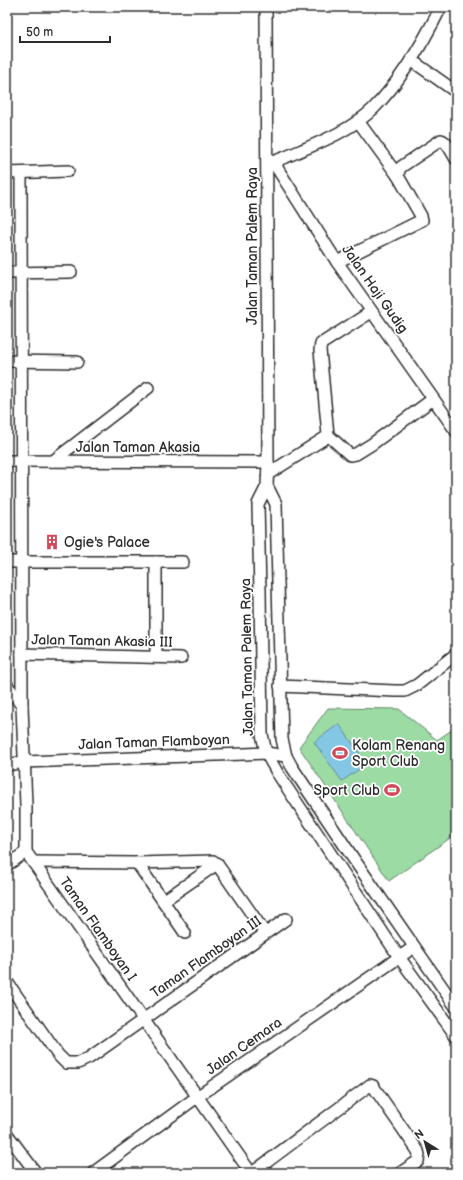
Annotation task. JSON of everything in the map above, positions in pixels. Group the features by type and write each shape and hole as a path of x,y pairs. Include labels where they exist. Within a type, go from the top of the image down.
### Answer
{"street":[{"name":"Jalan Taman Palem Raya","path":"266,7 272,162 268,474 267,486 258,504 262,734 266,753 278,774 399,957 456,1036"},
{"path":"272,162 340,132 358,121 372,109 388,92 411,60 441,7"},
{"path":"411,60 452,89 456,89"},
{"path":"337,262 422,220 398,176 358,121"},
{"path":"398,176 399,170 402,167 441,140 446,143 456,159"},
{"name":"Jalan Haji Gudig","path":"272,162 337,262 456,431"},
{"path":"7,173 68,171"},
{"path":"7,865 26,852 26,805 22,706 21,173"},
{"path":"7,273 71,272"},
{"path":"372,312 321,344 320,350 328,435 350,455 356,454 433,399"},
{"path":"7,361 77,362"},
{"path":"53,461 148,388"},
{"path":"268,474 328,435"},
{"name":"Jalan Taman Akasia","path":"7,462 268,462"},
{"path":"267,486 276,504 282,739 286,756 348,851 456,1008"},
{"path":"7,562 183,562"},
{"path":"156,562 156,657"},
{"path":"260,592 278,592"},
{"name":"Jalan Taman Akasia III","path":"22,654 181,658"},
{"path":"280,686 395,692 405,691 417,685 456,654"},
{"path":"7,685 22,706"},
{"name":"Jalan Taman Flamboyan","path":"7,765 24,762 266,753 286,756"},
{"name":"Taman Flamboyan I","path":"26,852 197,1097 252,1173"},
{"path":"33,862 137,863 212,861 217,864 265,934"},
{"path":"137,863 185,933"},
{"path":"163,901 217,864"},
{"name":"Taman Flamboyan III","path":"7,982 58,1055 66,1063 78,1063 89,1058 286,919"},
{"name":"Jalan Cemara","path":"93,1173 197,1097 414,947"},
{"path":"252,1173 370,1085 373,1086 418,1151 418,1161 400,1173"},
{"path":"7,1134 36,1173"}],"green space":[{"name":"Sport Club","path":"328,708 399,709 437,740 456,727 456,834 389,881 299,747"}],"water":[{"name":"Kolam Renang Sport Club","path":"339,724 367,764 342,781 314,742"}],"place":[{"name":"Ogie's Palace","path":"52,542"},
{"name":"Kolam Renang Sport Club","path":"340,753"},
{"name":"Sport Club","path":"392,790"}]}
